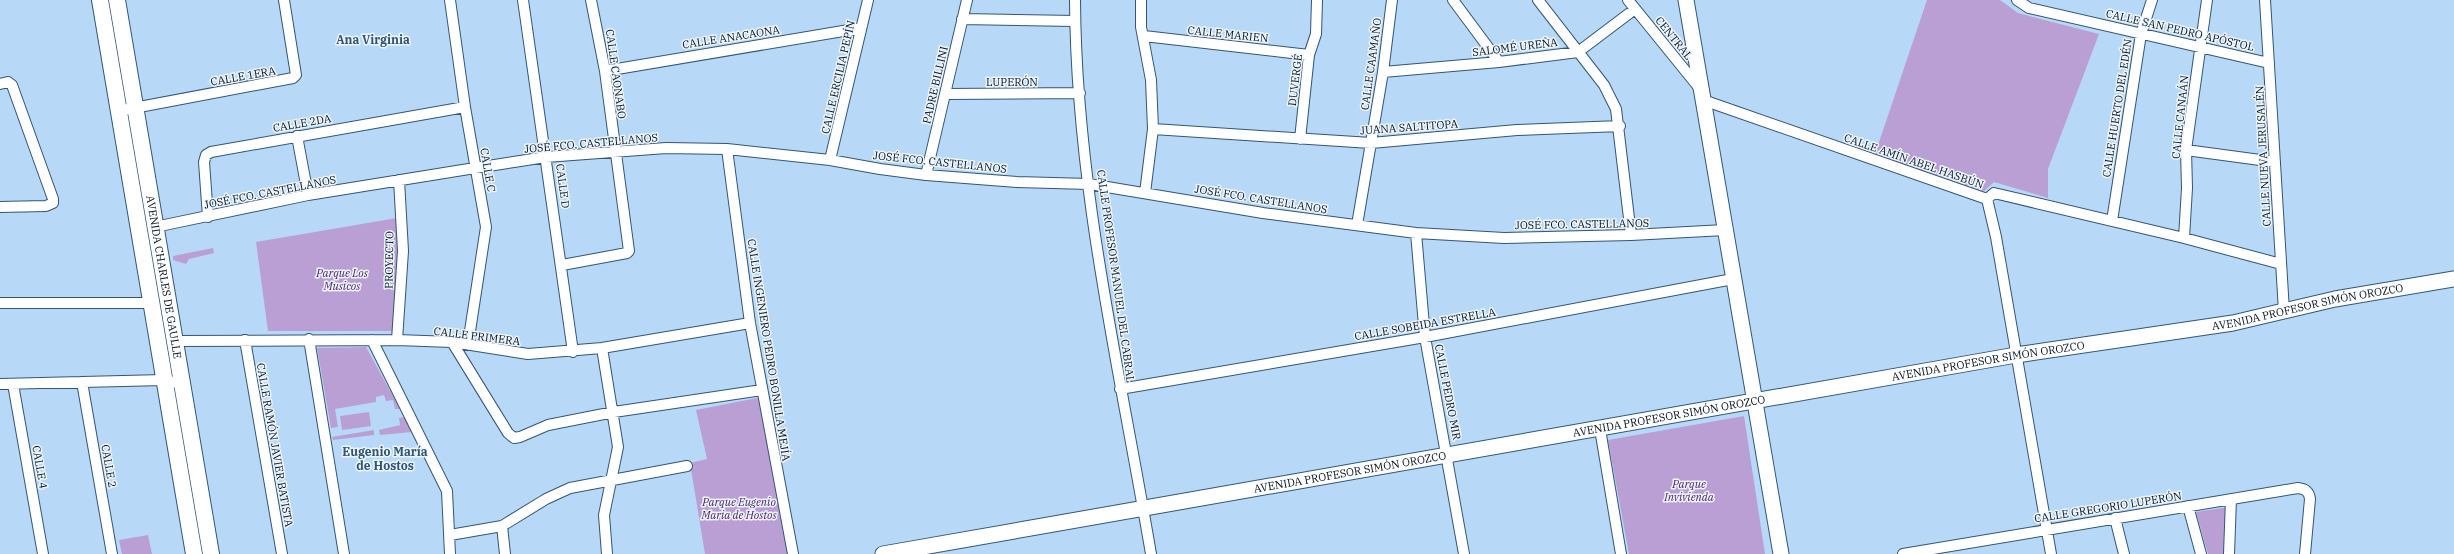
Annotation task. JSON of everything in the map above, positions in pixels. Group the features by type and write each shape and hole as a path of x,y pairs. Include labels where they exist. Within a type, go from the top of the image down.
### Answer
{"main road":[{"name":"AVENIDA CHARLES DE GAULLE","path":"100,0 194,554"},
{"name":"AVENIDA CHARLES DE GAULLE","path":"117,0 211,554"},
{"path":"1686,0 1781,554"},
{"name":"AVENIDA PROFESOR SIMÓN OROZCO","path":"884,554 2016,355 2233,323 2284,311 2454,279"}],"street":[{"name":"CALLE 1ERA","path":"118,111 293,78 296,74 284,0"},
{"name":"CALLE C","path":"450,0 465,107 486,227 468,344"},
{"name":"CALLE D","path":"523,0 562,265 573,352"},
{"name":"CALLE CAONABO","path":"562,265 628,252 605,71 591,0"},
{"name":"CALLE ERCILIA PEPÍN","path":"830,160 868,0"},
{"name":"PADRE BILLINI","path":"926,174 967,0"},
{"name":"CALLE PROFESOR MANUEL DEL CABRAL","path":"1075,0 1080,93 1089,184 1120,388 1151,554"},
{"path":"1141,0 1141,27 1144,36 1151,80 1152,129 1146,193"},
{"name":"DUVERGÉ","path":"1300,139 1309,55 1316,34 1317,0"},
{"name":"CALLE CAAMAÑO","path":"1357,225 1383,72 1392,0"},
{"path":"1453,0 1499,62"},
{"path":"1538,0 1604,85 1616,109 1620,126 1631,235"},
{"name":"CENTRAL","path":"1628,0 1702,95"},
{"name":"CALLE HUERTO DEL EDÉN","path":"2112,221 2141,34 2152,0"},
{"name":"CALLE CANAÁN","path":"2184,238 2187,188 2186,150 2199,47 2207,0"},
{"name":"CALLE NUEVA JERUSALÉN","path":"2265,0 2284,311"},
{"name":"CALLE SAN PEDRO APÓSTOL","path":"2020,1 2029,8 2269,63"},
{"name":"SALOMÉ UREÑA","path":"1383,72 1499,62 1578,52 1635,9"},
{"path":"962,19 1075,21"},
{"name":"CALLE ANACAONA","path":"605,71 861,28"},
{"name":"CALLE MARIEN","path":"1144,36 1309,55"},
{"path":"0,84 8,82 12,85 53,199 53,202 46,206 0,207"},
{"name":"LUPERÓN","path":"945,94 1080,93"},
{"name":"CALLE AMÍN ABEL HASBÚN","path":"1702,95 1987,199 1994,193 2184,238 2281,264"},
{"name":"CALLE 2DA","path":"208,216 204,162 206,155 297,136 465,107"},
{"name":"JUANA SALTITOPA","path":"1152,129 1370,143 1516,130 1620,126"},
{"path":"297,136 308,195"},
{"name":"JOSÉ FCO. CASTELLANOS","path":"155,227 308,195 546,157 614,150 666,148 727,149 830,160 880,169 926,174 1017,182 1089,184 1263,213 1416,233 1504,238 1631,235 1725,230"},
{"name":"CALLE INGENIERO PEDRO BONILLA MEJÍA","path":"727,149 750,323 793,554"},
{"path":"2186,150 2275,162"},
{"name":"PROYECTO","path":"397,340 403,251 399,180"},
{"path":"1987,199 2051,554"},
{"name":"CALLE PEDRO MIR","path":"1416,233 1424,337 1448,456 1464,554"},
{"name":"CALLE SOBEIDA ESTRELLA","path":"1120,388 1424,337 1733,280"},
{"path":"0,303 151,303"},
{"name":"CALLE PRIMERA","path":"175,341 309,339 452,342 528,354 573,352 602,348 750,323"},
{"path":"309,339 344,554"},
{"name":"CALLE RAMÓN JAVIER BATISTA","path":"245,340 282,554"},
{"path":"372,340 447,491 450,554"},
{"path":"452,342 508,433 514,438 520,437 548,425 614,412 762,390"},
{"path":"602,348 614,412 618,447 604,515 607,554"},
{"path":"0,384 164,380 182,384"},
{"name":"CALLE 2","path":"82,382 112,554"},
{"name":"CALLE 4","path":"13,384 43,554"},
{"path":"1600,429 1621,554"},
{"path":"450,535 502,526 558,493 612,479 687,466"},
{"name":"CALLE GREGORIO LUPERÓN","path":"1903,554 2046,528 2298,488 2305,489 2309,494 2310,499 2305,554"},
{"path":"2229,554 2231,499"},
{"path":"2188,506 2201,554"},
{"path":"2115,518 2124,554"},
{"path":"502,526 505,554"}],"green space":[{"path":"1927,0 2000,0 2018,13 2099,34 2048,169 2048,198 1994,182 1984,191 1875,154"},
{"name":"Parque Los Musicos","path":"397,218 399,249 396,331 268,331 256,242"},
{"path":"213,248 214,253 189,259 186,264 173,260 173,256"},
{"path":"366,347 400,409 395,409 393,400 386,401 384,395 376,397 376,402 335,409 338,427 331,428 317,348"},
{"name":"Parque Eugenio Maria de Hostos","path":"762,397 789,554 705,554 690,463 707,459 696,410"},
{"path":"369,412 371,426 342,430 340,416"},
{"name":"Parque Invivienda","path":"1744,416 1765,554 1629,554 1608,440"},
{"path":"405,417 412,432 380,435 379,430 400,425 399,418"},
{"path":"374,430 374,435 333,440 332,437"},
{"path":"2229,507 2225,554 2208,554 2196,512"},
{"path":"148,535 152,554 122,554 119,540"}],"district":[{"name":"Ana Virginia","path":"373,40"},
{"name":"Eugenio María de Hostos","path":"385,459"}]}
